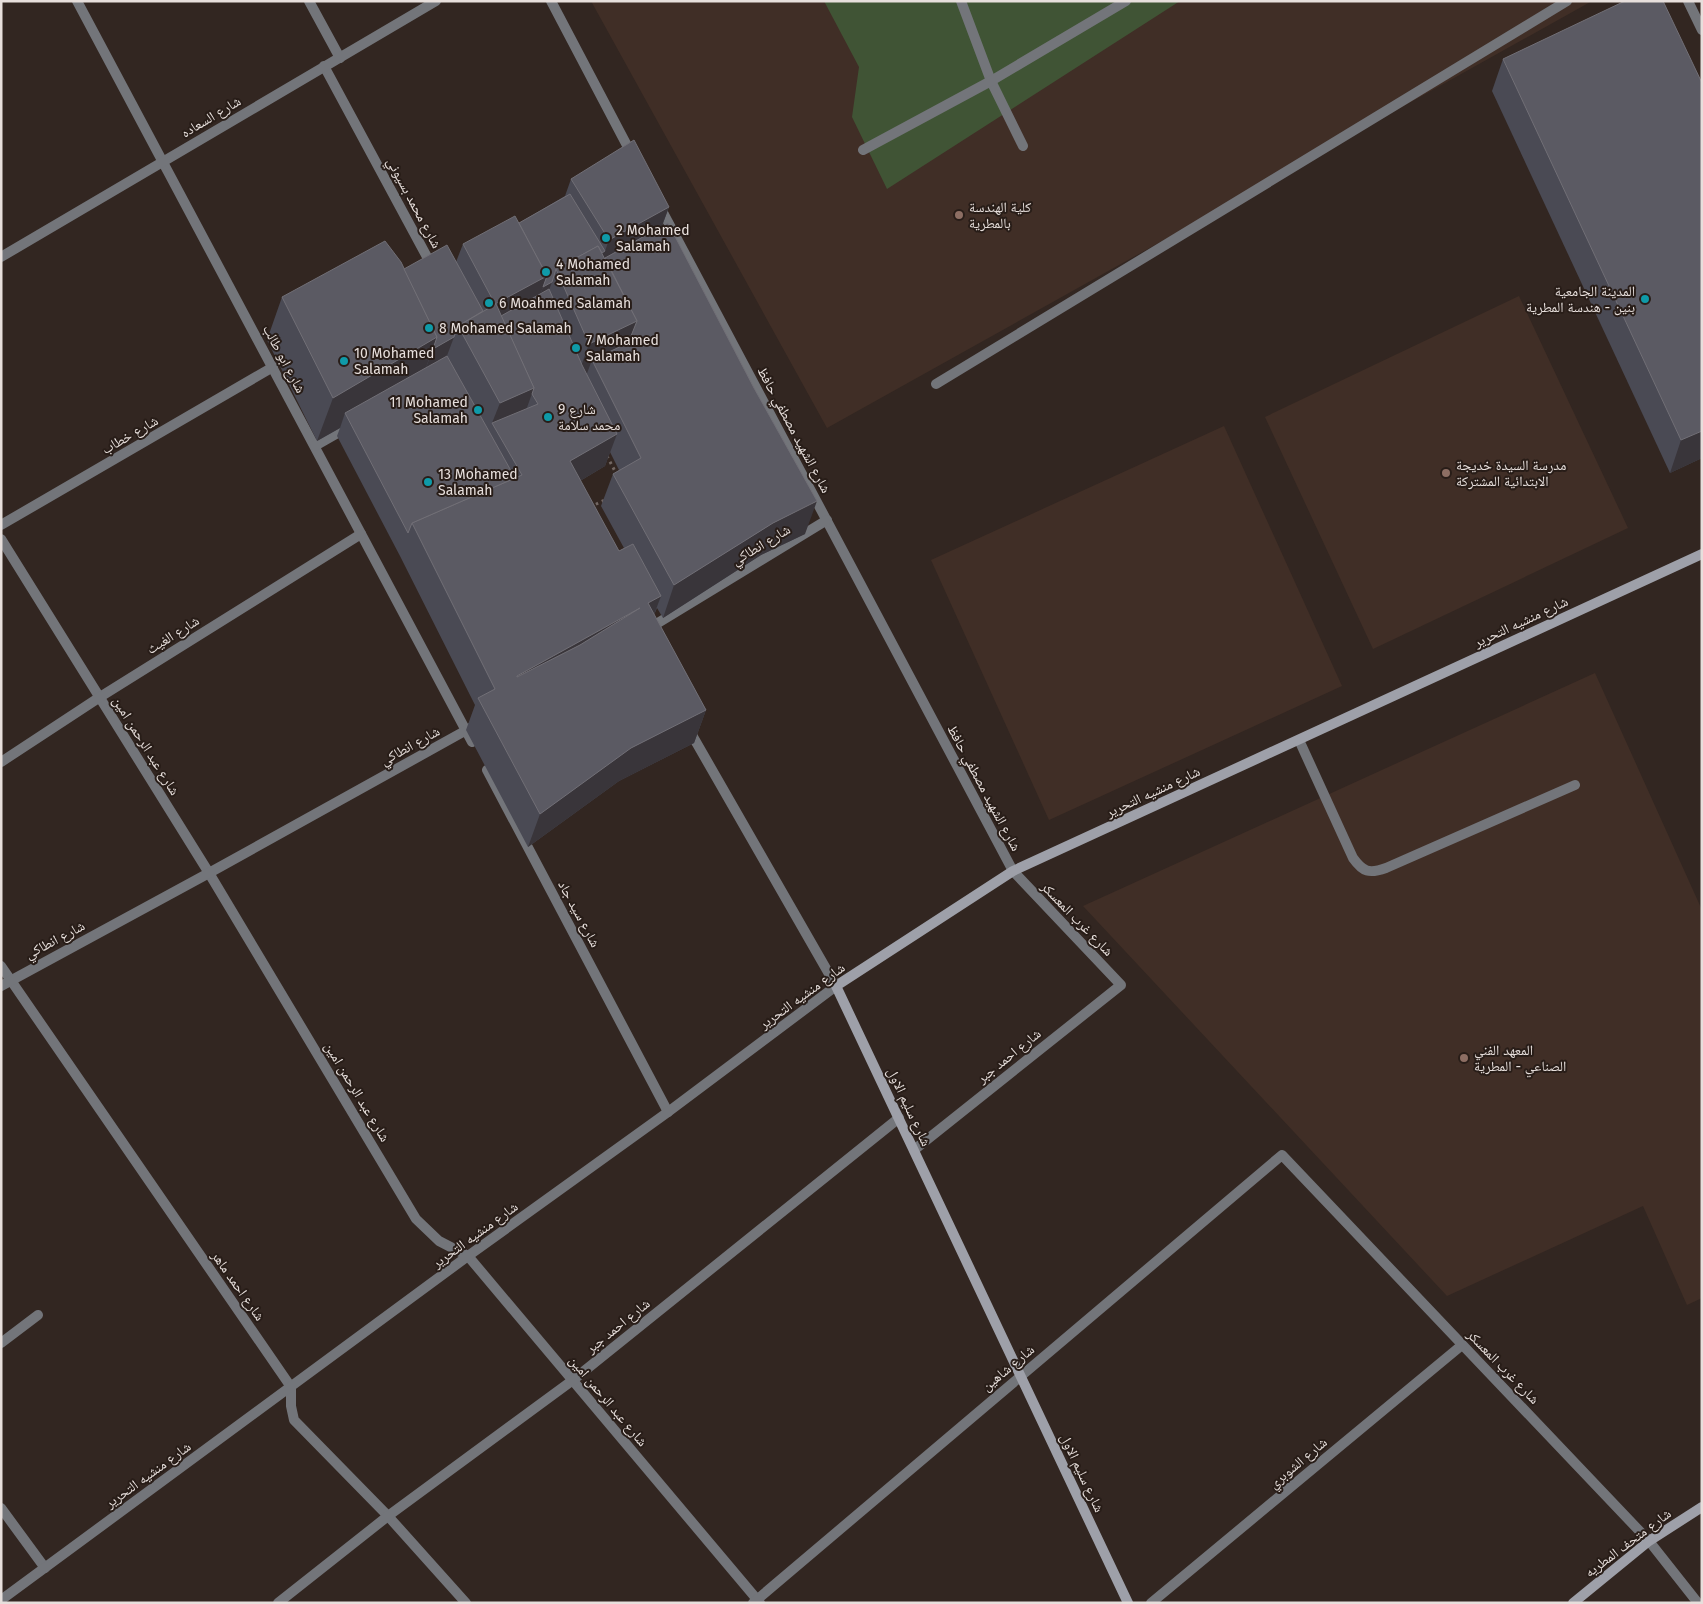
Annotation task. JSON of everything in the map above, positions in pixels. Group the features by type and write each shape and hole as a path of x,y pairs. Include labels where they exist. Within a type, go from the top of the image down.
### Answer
{"street":[{"name":"شارع ابو طالب","path":"77,1 466,730"},
{"path":"309,1 340,58"},
{"name":"شارع السعاده","path":"1,257 436,1"},
{"path":"551,1 637,163"},
{"path":"961,1 991,82 1023,146"},
{"path":"863,150 991,82 1126,1"},
{"path":"936,384 1567,1"},
{"path":"1688,1 1702,30"},
{"name":"شارع محمد بسيوني","path":"324,66 437,274"},
{"name":"شارع الشهيد مصطفي حافظ","path":"655,197 673,242 827,520 1013,871"},
{"name":"شارع خطاب","path":"1,526 273,368"},
{"path":"315,446 357,422"},
{"name":"شارع انطاكي","path":"636,637 827,520"},
{"name":"شارع الغيث","path":"1,762 100,697 362,534"},
{"name":"شارع عبد الرحمن امين","path":"1,539 209,873 416,1219 439,1241 468,1256 757,1602"},
{"name":"شارع منشيه التحرير","path":"5,1597 468,1256 668,1112 836,986 1013,871 1702,554"},
{"name":"شارع انطاكي","path":"1,986 483,721"},
{"name":"شارع سليم الاول","path":"685,722 836,986 1128,1603"},
{"name":"شارع سيد جاد","path":"466,730 668,1112"},
{"path":"1298,740 1353,858 1360,868 1373,872 1575,785"},
{"name":"شارع غرب المعسكر","path":"1013,871 1120,985"},
{"name":"شارع احمد ماهر","path":"1,966 291,1387"},
{"name":"شارع احمد جبر","path":"914,1150 1120,985"},
{"name":"شارع احمد جبر","path":"278,1603 388,1516 573,1380 899,1118"},
{"name":"شارع غرب المعسكر","path":"1282,1154 1649,1541 1698,1603"},
{"name":"شارع شاهين","path":"757,1602 1282,1154"},
{"path":"1,1344 38,1316"},
{"name":"شارع الشوبري","path":"1150,1603 1462,1345"},
{"path":"291,1387 290,1406 294,1420 388,1516 466,1603"},
{"name":"شارع متحف المطريه","path":"1572,1603 1649,1541 1702,1507"},
{"path":"1,1508 45,1568"},
{"path":"5,1597 16,1603"}],"path":[{"path":"603,448 620,482"},
{"path":"586,509 609,498"}],"shaded area":[{"name":"كلية الهندسة بالمطرية","path":"591,1 1592,1 827,428"},
{"name":"مدرسة السيدة خديجة الابتدائية المشتركة","path":"1519,296 1628,528 1373,649 1265,417"},
{"path":"1224,426 1342,686 1049,820 931,560"},
{"name":"المعهد الفني الصناعي - المطرية","path":"1595,673 1702,910 1702,1298 1687,1305 1643,1206 1447,1296 1083,906"}],"green space":[{"path":"824,1 1180,1 887,189 852,117 859,67"}],"building":[{"name":"المدينة الجامعية بنين - هندسة المطرية","path":"1625,1 1663,1 1702,83 1702,431 1681,440 1503,59"},
{"path":"634,140 669,207 609,240 571,179"},
{"path":"570,194 605,251 602,253 598,246 556,269 552,282 543,287 547,276 519,223"},
{"path":"515,216 547,276 495,304 463,244"},
{"path":"668,223 754,388 817,501 773,523 674,585 613,474 641,458 592,360 630,342 637,321 605,258"},
{"path":"385,241 401,262 437,337 333,398 282,297"},
{"path":"447,245 483,311 458,326 454,337 433,349 437,337 404,269"},
{"path":"598,246 637,321 589,344 556,269"},
{"path":"549,289 582,365 617,434 570,461 619,551 633,544 661,596 648,603 706,710 631,748 540,814 478,698 495,689 412,523 522,475 492,423 538,404 532,394 534,388 501,316","holes":["640,608 580,645 517,677"]},
{"path":"496,304 534,388 500,403 458,326"},
{"name":"13 Mohamed Salamah","path":"447,356 515,478 412,523 408,533 345,413"}],"place":[{"name":"كلية الهندسة بالمطرية","path":"959,215"},
{"name":"2 Mohamed Salamah","path":"606,238"},
{"name":"4 Mohamed Salamah","path":"546,272"},
{"name":"المدينة الجامعية بنين - هندسة المطرية","path":"1645,299"},
{"name":"6 Moahmed Salamah","path":"489,303"},
{"name":"8 Mohamed Salamah","path":"429,328"},
{"name":"7 Mohamed Salamah","path":"576,348"},
{"name":"10 Mohamed Salamah","path":"344,361"},
{"name":"11 Mohamed Salamah","path":"478,410"},
{"name":"9 شارع محمد سلامة","path":"548,417"},
{"name":"مدرسة السيدة خديجة الابتدائية المشتركة","path":"1446,473"},
{"name":"13 Mohamed Salamah","path":"428,482"},
{"name":"المعهد الفني الصناعي - المطرية","path":"1464,1058"}]}
